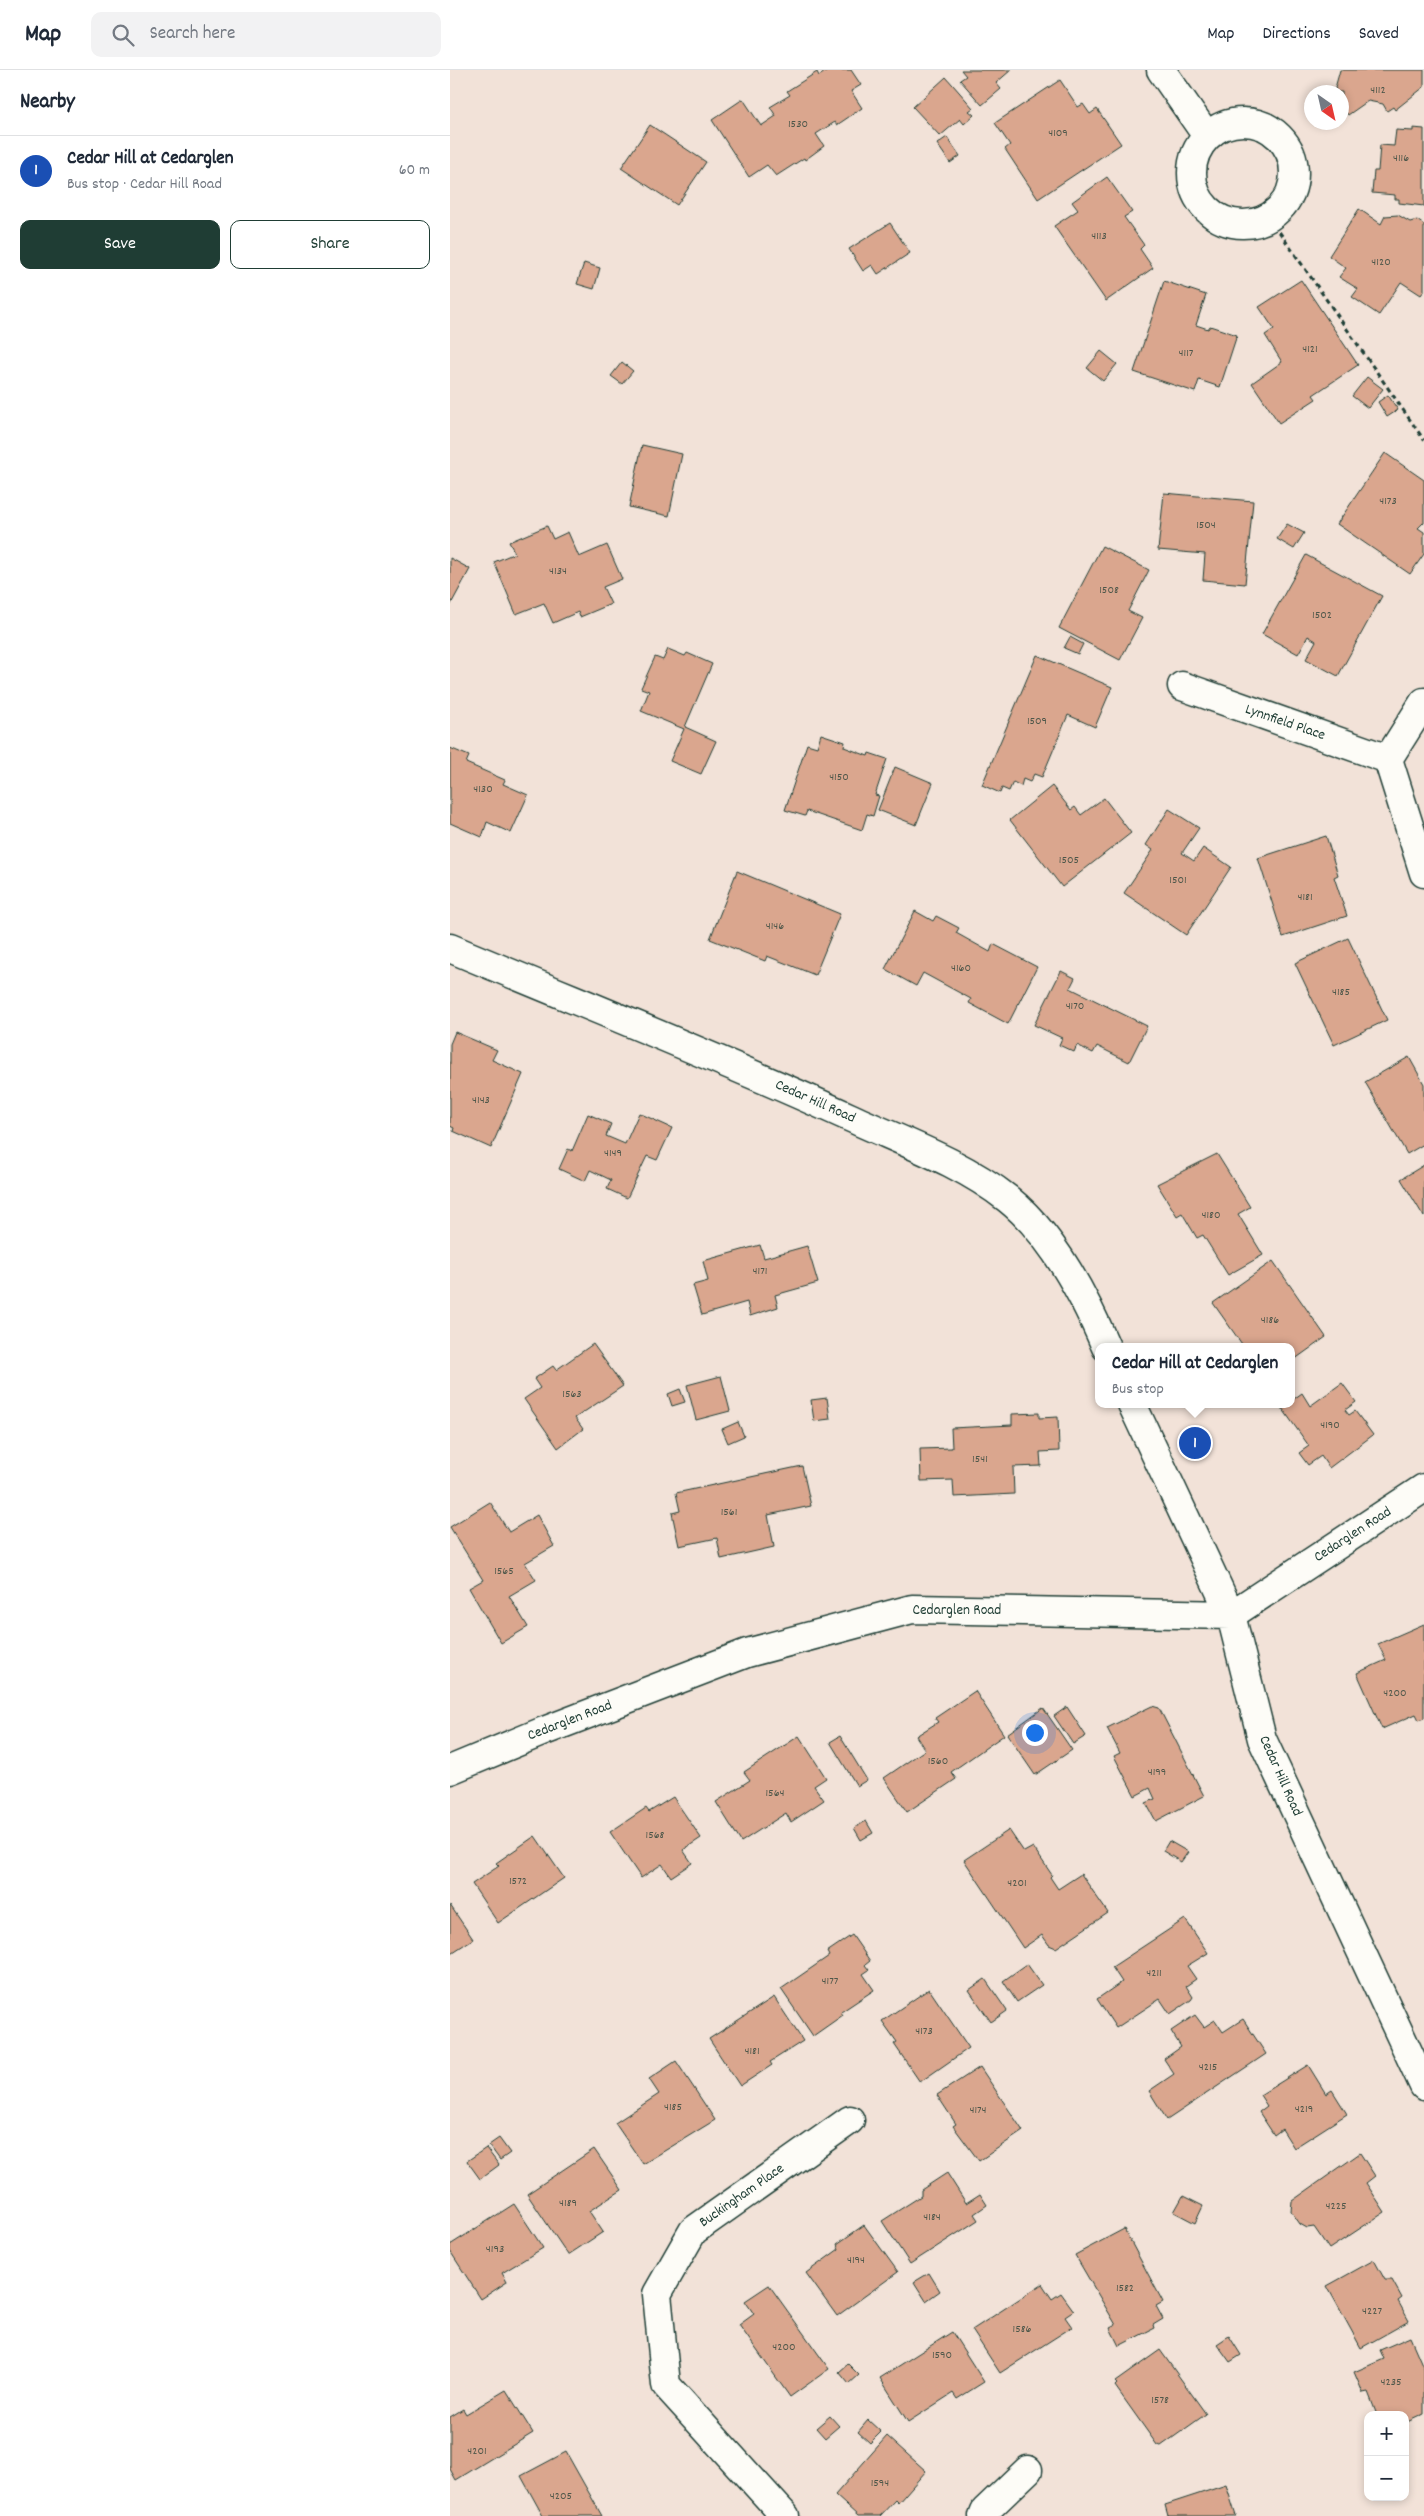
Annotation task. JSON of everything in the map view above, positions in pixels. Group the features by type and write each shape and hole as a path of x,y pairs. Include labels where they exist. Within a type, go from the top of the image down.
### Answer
{"street":[{"path":"1161,70 1207,136"},
{"path":"1238,123 1255,124 1270,130 1283,142 1292,157 1294,174 1291,191 1282,206 1269,217 1254,223 1221,220 1208,211 1198,198 1192,182 1192,166 1197,150 1207,136 1221,127 1238,123"},
{"name":"Lynnfield Place","path":"1182,686 1388,759"},
{"path":"1424,702 1388,759 1424,873"},
{"name":"Cedar Hill Road","path":"450,948 805,1096 963,1170 1009,1200 1047,1240 1087,1302 1104,1343"},
{"name":"Cedar Hill Road","path":"1134,1408 1231,1615 1262,1739 1424,2086"},
{"name":"Cedarglen Road","path":"450,1770 544,1730 747,1653 912,1609 1231,1615 1424,1488"},
{"name":"Buckingham Place","path":"784,2516 666,2385 657,2294 693,2231 850,2120"},
{"path":"983,2516 985,2511 1028,2470"}],"path":[{"path":"1269,217 1424,440"}],"building":[{"path":"828,70 851,70 861,85 851,91 862,108 837,125 835,122 816,134 824,146 805,160 804,158 776,176 767,165 749,177 712,120 743,99 761,126 776,116 770,107 790,95 787,91 817,72 819,76"},
{"path":"961,70 1011,70 996,83 1001,89 982,105 960,80 966,76"},
{"path":"1340,70 1424,70 1424,87 1395,110 1393,107 1387,111 1383,104 1368,101 1349,114 1349,85 1336,85"},
{"path":"946,77 973,108 969,111 974,115 964,124 960,119 940,136 913,107"},
{"path":"1060,80 1078,107 1083,104 1090,114 1097,109 1121,144 1038,199 1005,149 1010,145 995,123"},
{"path":"650,125 706,162 677,205 621,168"},
{"path":"1413,128 1424,129 1424,206 1399,203 1399,199 1395,199 1395,195 1372,193 1374,171 1378,171 1380,145 1394,146 1396,130 1413,131"},
{"path":"947,137 960,156 950,163 937,144"},
{"path":"1107,177 1132,212 1124,217 1144,245 1140,249 1153,268 1106,301 1054,226 1078,210 1072,202"},
{"path":"1359,209 1381,224 1385,216 1398,215 1410,222 1417,220 1424,225 1424,291 1421,295 1401,282 1379,315 1352,297 1358,289 1339,277 1346,268 1329,256"},
{"path":"890,223 910,253 878,274 872,265 863,271 849,249"},
{"path":"584,263 600,268 594,289 577,284"},
{"path":"1301,280 1358,365 1313,395 1316,399 1279,423 1252,383 1282,362 1265,335 1274,329 1259,307"},
{"path":"1164,281 1206,295 1196,325 1208,329 1210,326 1237,335 1220,387 1199,380 1195,392 1134,372"},
{"path":"1101,351 1117,364 1103,381 1087,368"},
{"path":"622,362 633,371 622,384 611,376"},
{"path":"1367,377 1383,389 1368,408 1352,396"},
{"path":"1388,395 1398,410 1387,417 1378,402"},
{"path":"642,445 682,454 669,516 629,507"},
{"path":"1385,453 1424,480 1424,522 1418,528 1424,532 1424,554 1410,574 1337,524"},
{"path":"1164,493 1253,501 1245,584 1203,580 1205,554 1158,550"},
{"path":"1287,524 1304,533 1294,549 1277,539"},
{"path":"547,526 553,539 568,532 579,557 607,545 622,579 603,587 611,604 580,617 578,612 553,623 544,603 516,614 494,562 515,553 509,542"},
{"path":"1102,546 1149,570 1128,611 1142,618 1120,660 1059,628"},
{"path":"1306,555 1382,596 1338,676 1306,659 1316,641 1308,636 1298,654 1262,634"},
{"path":"450,558 470,569 450,606"},
{"path":"1070,637 1083,644 1078,654 1064,648"},
{"path":"668,649 685,656 687,653 712,664 685,727 716,741 701,774 670,761 684,729 641,711 649,691 641,688 655,657 663,660"},
{"path":"1037,655 1112,687 1095,727 1068,715 1042,777 1034,774 1030,782 1023,779 1021,786 1013,782 1009,791 1002,788 1000,793 982,785"},
{"path":"821,734 845,742 844,747 868,756 869,753 887,759 875,795 879,796 873,816 867,814 862,830 807,811 805,816 785,810 807,744 817,747"},
{"path":"450,748 469,756 466,763 505,780 503,784 528,795 511,833 487,822 482,837 450,823"},
{"path":"895,767 933,783 916,825 878,810"},
{"path":"1052,786 1071,810 1075,807 1081,815 1104,798 1131,833 1062,887 1010,820"},
{"path":"1169,809 1199,828 1182,853 1194,861 1203,848 1231,867 1186,935 1124,893 1153,850 1146,845"},
{"path":"1326,836 1338,875 1334,877 1347,916 1283,937 1258,858"},
{"path":"737,871 840,914 815,975 767,956 765,961 710,939"},
{"path":"915,911 933,921 936,916 959,928 956,933 990,952 993,944 1037,967 1008,1024 969,1003 971,999 923,973 916,986 885,969"},
{"path":"1348,938 1387,1020 1334,1045 1295,963"},
{"path":"1061,971 1075,978 1070,988 1147,1026 1129,1062 1097,1046 1093,1053 1077,1045 1074,1052 1059,1045 1062,1038 1034,1025"},
{"path":"455,1032 497,1050 492,1060 523,1074 491,1148 453,1131 454,1128 450,1126 450,1044"},
{"path":"1409,1057 1424,1084 1424,1144 1407,1154 1365,1082"},
{"path":"639,1113 672,1128 657,1160 647,1156 627,1198 607,1189 611,1180 590,1170 585,1181 559,1169 568,1149 572,1151 588,1114 611,1124 606,1136 625,1144"},
{"path":"1217,1154 1250,1207 1238,1214 1263,1255 1228,1275 1203,1235 1197,1238 1182,1213 1177,1216 1157,1184"},
{"path":"1424,1165 1424,1217 1401,1179"},
{"path":"760,1245 764,1258 807,1246 818,1283 775,1295 778,1307 750,1316 747,1302 702,1315 693,1285 708,1281 703,1261"},
{"path":"1273,1261 1326,1337 1295,1359 1295,1343 1241,1343 1213,1303"},
{"path":"593,1344 623,1386 575,1418 583,1429 558,1448 524,1399 540,1388 534,1379 553,1366 556,1370"},
{"path":"721,1376 730,1411 696,1420 687,1385"},
{"path":"1342,1383 1356,1402 1345,1410 1349,1415 1355,1411 1373,1435 1329,1468 1321,1456 1308,1465 1299,1453 1309,1446 1282,1408 1295,1408 1295,1398 1302,1393 1310,1406"},
{"path":"680,1389 685,1402 672,1406 668,1394"},
{"path":"827,1398 830,1419 814,1421 811,1400"},
{"path":"1039,1413 1039,1418 1058,1417 1059,1451 1040,1452 1041,1466 1013,1467 1014,1494 954,1497 953,1480 921,1481 920,1449 952,1448 951,1428 1012,1425 1012,1414"},
{"path":"738,1422 744,1436 728,1443 722,1429"},
{"path":"802,1466 811,1506 768,1515 774,1547 721,1559 717,1538 679,1546 672,1513 680,1511 676,1493"},
{"path":"490,1502 509,1532 537,1515 554,1546 525,1563 536,1580 509,1596 528,1627 501,1643 469,1588 483,1580 450,1527"},
{"path":"1424,1624 1424,1718 1419,1720 1416,1714 1382,1729 1357,1673 1386,1660 1378,1644"},
{"path":"975,1691 1004,1735 951,1772 956,1779 907,1812 884,1778 925,1750 916,1736 938,1722 935,1718"},
{"path":"1152,1706 1159,1708 1204,1796 1156,1821 1146,1803 1155,1799 1150,1788 1135,1796 1114,1756 1120,1753 1107,1728"},
{"path":"1067,1707 1086,1736 1073,1744 1054,1716"},
{"path":"1043,1708 1072,1750 1035,1775 1007,1734"},
{"path":"799,1736 826,1778 814,1786 824,1800 791,1822 786,1813 741,1842 716,1802 750,1780 744,1772"},
{"path":"840,1736 867,1780 857,1786 830,1742"},
{"path":"673,1797 701,1838 683,1850 692,1863 671,1877 662,1864 641,1878 610,1832 646,1808 649,1812"},
{"path":"866,1821 873,1833 861,1840 854,1828"},
{"path":"1009,1830 1024,1852 1033,1847 1052,1875 1050,1877 1058,1889 1081,1874 1108,1913 1056,1948 1049,1945 1042,1935 1023,1948 964,1860"},
{"path":"535,1836 564,1878 498,1923 472,1884 499,1866 496,1863"},
{"path":"1169,1841 1188,1852 1181,1862 1163,1851"},
{"path":"450,1905 473,1939 450,1954"},
{"path":"1185,1919 1208,1953 1187,1966 1196,1979 1186,1986 1193,1997 1170,2014 1160,1999 1116,2028 1097,1999 1122,1982 1112,1967"},
{"path":"852,1935 870,1961 865,1965 869,1970 863,1974 874,1990 841,2012 843,2015 813,2036 781,1989 829,1956 827,1952"},
{"path":"1027,1964 1042,1985 1017,2002 1003,1981"},
{"path":"985,1979 1007,2011 991,2022 969,1990"},
{"path":"929,1989 969,2048 920,2082 894,2044 897,2042 882,2021"},
{"path":"774,1997 803,2041 770,2062 772,2065 740,2086 709,2039"},
{"path":"1195,2015 1204,2027 1215,2020 1223,2032 1243,2019 1266,2054 1167,2120 1149,2091 1174,2074 1164,2059 1181,2047 1171,2031"},
{"path":"676,2061 715,2120 643,2164 615,2123 659,2094 649,2079"},
{"path":"1308,2065 1326,2094 1332,2090 1347,2114 1294,2148 1282,2129 1274,2135 1259,2112 1267,2106 1260,2095"},
{"path":"980,2067 1023,2131 979,2161 953,2126 956,2124 937,2095"},
{"path":"499,2138 510,2153 500,2160 489,2145"},
{"path":"486,2148 499,2165 480,2179 467,2161"},
{"path":"594,2149 622,2190 589,2211 603,2232 568,2255 527,2194"},
{"path":"1360,2153 1375,2176 1366,2183 1385,2212 1329,2249 1314,2227 1307,2228 1300,2224 1291,2211 1292,2201"},
{"path":"947,2173 966,2203 980,2194 987,2205 974,2214 978,2220 910,2264 882,2221 921,2196 921,2190"},
{"path":"1183,2196 1203,2206 1195,2223 1174,2212"},
{"path":"514,2204 543,2248 502,2273 507,2282 481,2299 450,2251 450,2245"},
{"path":"864,2225 898,2272 837,2316 806,2273 839,2249 837,2244"},
{"path":"1124,2229 1163,2302 1156,2306 1163,2319 1153,2325 1154,2328 1119,2346 1110,2328 1116,2325 1075,2255"},
{"path":"1374,2260 1385,2280 1392,2280 1402,2298 1398,2301 1409,2321 1361,2348 1327,2286"},
{"path":"929,2273 940,2291 926,2301 914,2282"},
{"path":"1042,2284 1052,2299 1061,2293 1074,2311 1065,2317 1072,2327 1000,2373 972,2330"},
{"path":"769,2285 829,2369 790,2397 739,2325 754,2314 745,2301"},
{"path":"952,2332 984,2382 957,2399 953,2393 908,2422 880,2378"},
{"path":"1229,2336 1241,2355 1230,2362 1217,2344"},
{"path":"1410,2337 1424,2369 1424,2414 1409,2421 1409,2411 1375,2411 1368,2392 1363,2393 1354,2372 1384,2359 1380,2350"},
{"path":"1160,2350 1206,2414 1161,2446 1157,2445 1115,2386 1117,2384 1115,2382"},
{"path":"848,2364 859,2375 849,2384 839,2372"},
{"path":"506,2390 533,2433 456,2480 450,2469 450,2417 463,2409 466,2414"},
{"path":"830,2416 839,2426 825,2438 816,2428"},
{"path":"868,2420 881,2432 870,2443 858,2432"},
{"path":"887,2436 926,2471 898,2503 895,2500 880,2516 858,2516 835,2495"},
{"path":"566,2452 602,2516 543,2516 521,2476"},
{"path":"1226,2485 1236,2516 1168,2516 1165,2505"}],"place":[{"name":"Cedar Hill at Cedarglen","path":"1195,1443"}]}
